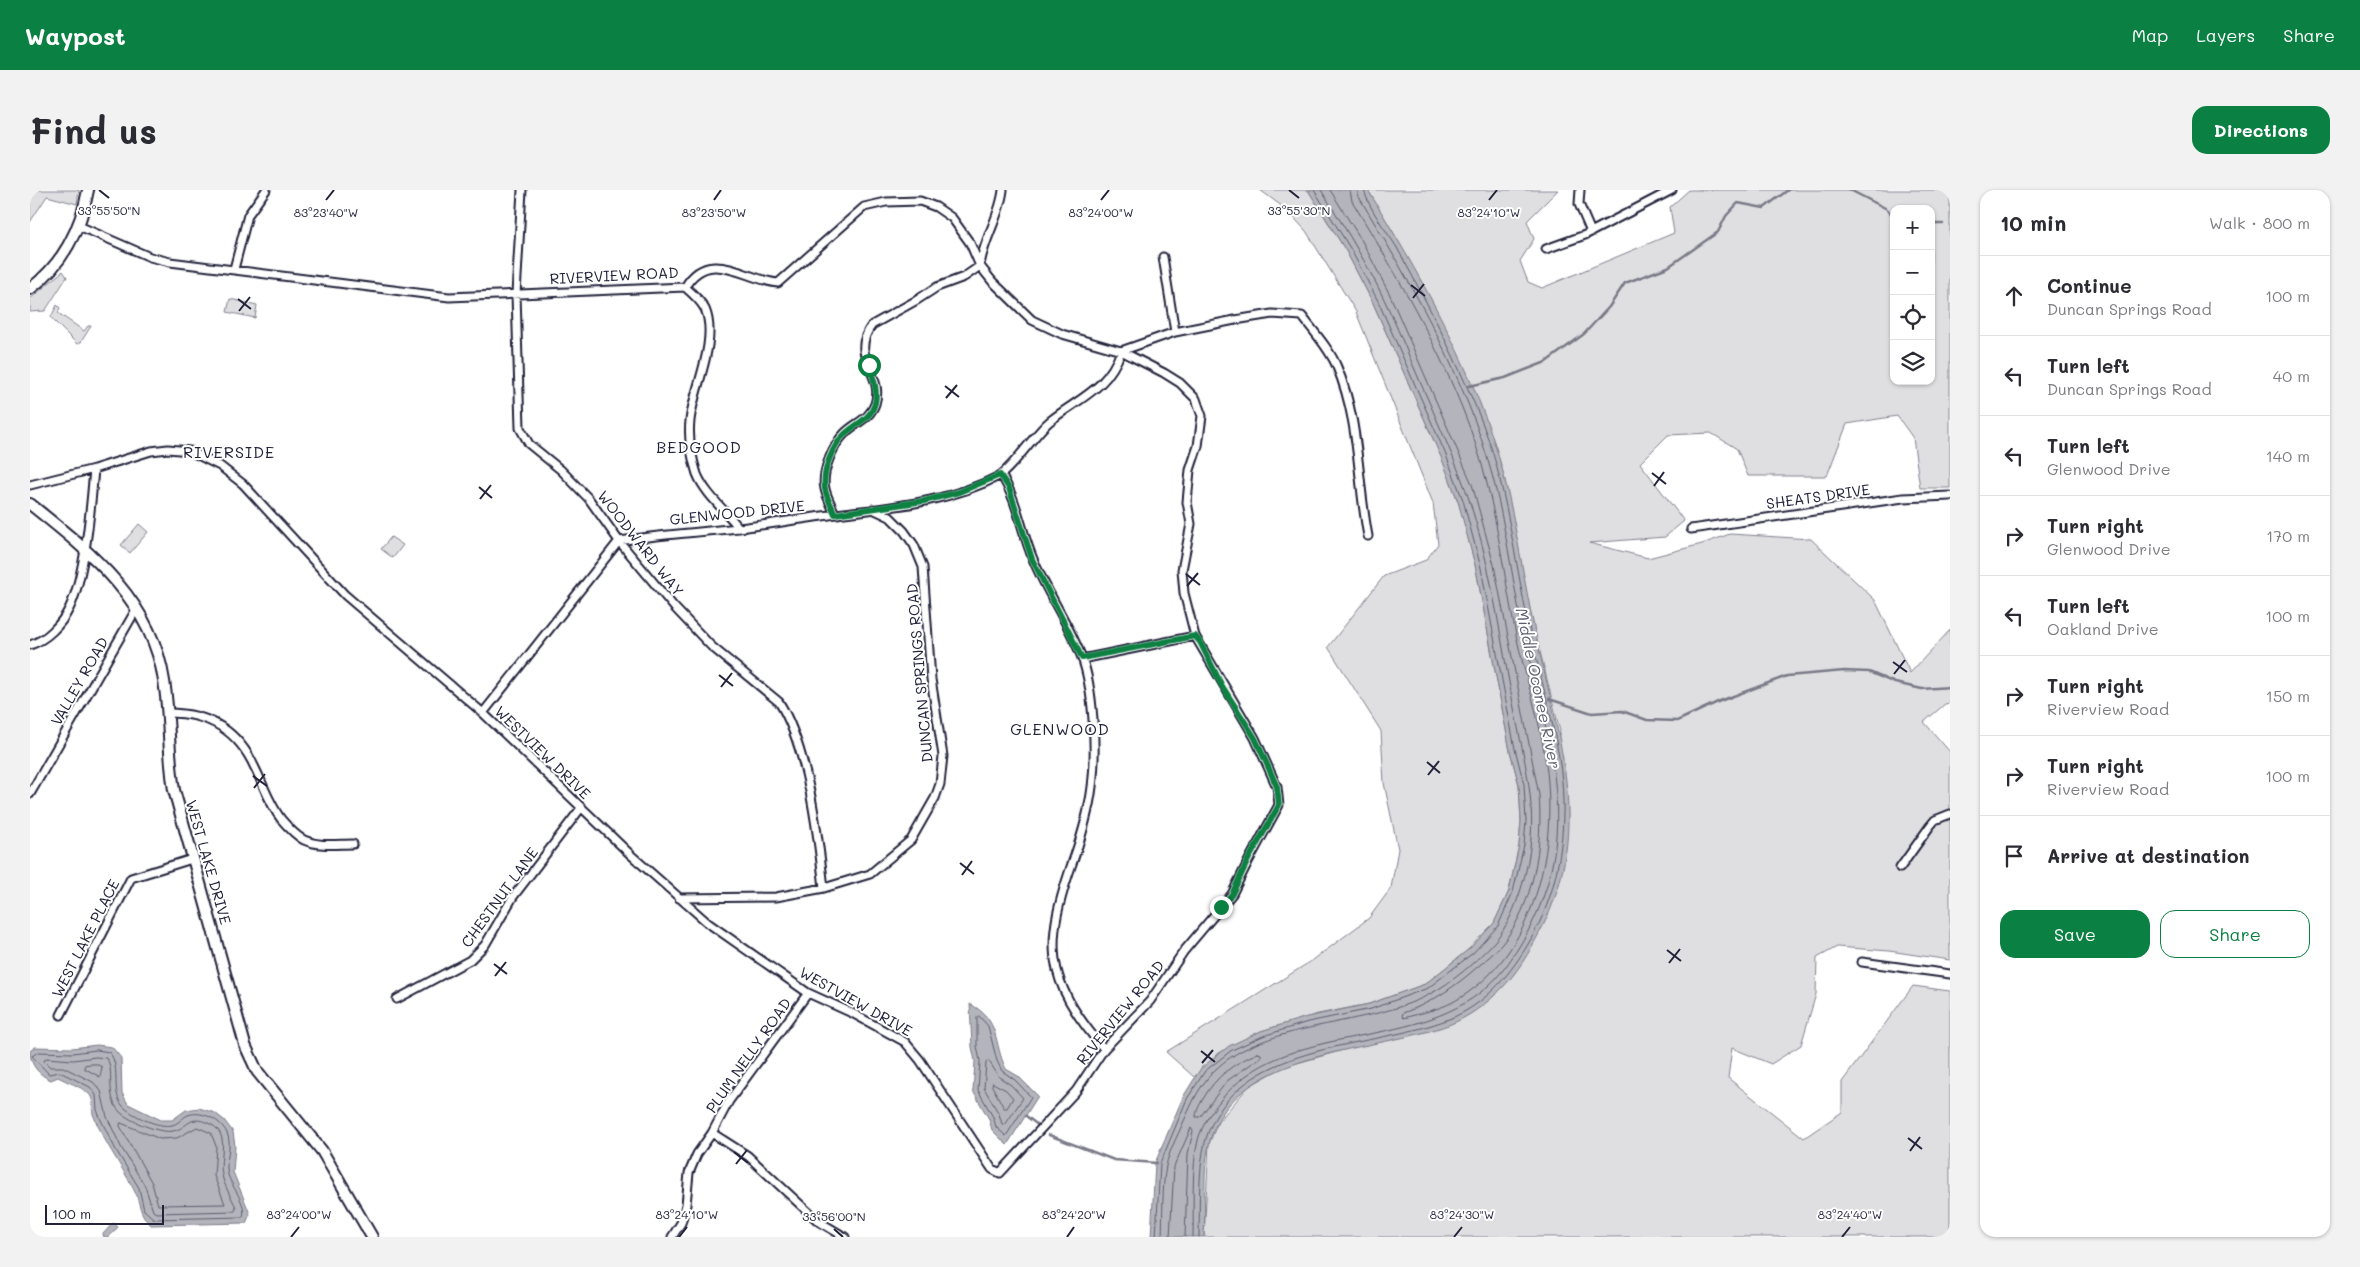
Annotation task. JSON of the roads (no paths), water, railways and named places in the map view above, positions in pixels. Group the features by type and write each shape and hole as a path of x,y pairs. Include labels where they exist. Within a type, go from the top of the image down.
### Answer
{"main road":[{"path":"30,290 55,266 79,226 88,190"},
{"name":"WEST LAKE DRIVE","path":"30,504 84,548 110,574 137,608 151,631 159,656 168,713 169,752 173,786 245,1045 256,1071 322,1151 372,1237"}],"street":[{"path":"234,269 248,215 266,190"},
{"name":"WOODWARD WAY","path":"522,190 516,294 520,428 529,444 561,470 590,499 619,541 674,607 711,646 779,702 786,712 800,755 816,821 824,888"},
{"path":"835,514 824,488 831,454 846,433 869,415 875,403 876,386 863,353 862,343 867,331 872,325 937,287 964,277 980,266 982,253 996,216 1003,190"},
{"path":"1580,190 1579,204 1591,232"},
{"path":"1546,249 1591,232 1672,190"},
{"name":"RIVERVIEW ROAD","path":"79,226 150,257 202,267 234,269 449,297 685,286 691,276 700,269 718,267 740,270 778,284 836,229 864,207 902,200 920,200 936,207 952,218 970,243 980,266 992,281 1032,320 1062,334 1121,351 1180,384 1196,399 1202,416 1198,446 1190,470 1187,502 1191,524 1182,570 1184,593 1195,636 1255,738 1277,787 1279,805 1248,860 1232,894 1189,945 1150,1001 1104,1049 1076,1091 1000,1173"},
{"path":"1163,257 1175,332"},
{"path":"685,286 705,309 709,324 709,340 690,420 689,435 694,458 704,488 739,528"},
{"path":"1104,1049 1083,1025 1072,1006 1055,963 1053,943 1054,922 1087,821 1094,777 1092,707 1082,658 1032,559 1009,488 1000,475 1050,421 1097,388 1117,364 1121,351 1175,332 1272,314 1302,316 1336,366 1356,430 1363,509 1368,536"},
{"name":"WESTVIEW DRIVE","path":"30,485 94,469 151,451 168,449 190,451 220,466 238,479 345,595 483,714 581,808 708,923 808,993 852,1013 905,1042 920,1060 992,1169 1000,1173"},
{"path":"30,645 39,642 52,632 69,610 79,577 94,469"},
{"name":"GLENWOOD DRIVE","path":"619,541 672,533 739,528 924,501 959,492 1000,475"},
{"name":"SHEATS DRIVE","path":"1691,529 1903,498 1950,496"},
{"name":"DUNCAN SPRINGS ROAD","path":"679,898 776,897 824,888 870,874 911,840 924,820 940,784 943,756 931,679 923,567 914,545 904,531 890,518 873,509"},
{"path":"483,714 619,541"},
{"name":"VALLEY ROAD","path":"30,794 137,608"},
{"path":"1082,658 1195,636"},
{"path":"168,713 186,713 207,718 232,735 247,752 272,807 286,825 303,839 323,845 353,844"},
{"name":"CHESTNUT LANE","path":"397,999 470,960 484,945 513,897 581,808"},
{"path":"1900,868 1935,820 1950,814"},
{"name":"WEST LAKE PLACE","path":"61,1015 131,878 192,859"},
{"path":"1862,962 1950,974"},
{"name":"PLUM NELLY ROAD","path":"672,1237 681,1223 686,1205 688,1173 697,1154 712,1133 729,1101 808,993"},
{"name":"PLUM NELLY ROAD","path":"712,1133 748,1156 818,1221 845,1237"}],"water":[{"name":"Middle Oconee River","path":"1308,190 1368,190 1423,284 1457,350 1485,417 1497,451 1509,496 1531,613 1562,751 1567,788 1568,826 1564,863 1554,901 1536,939 1518,969 1494,996 1474,1012 1451,1024 1313,1058 1279,1070 1249,1087 1225,1110 1210,1140 1205,1176 1204,1237 1151,1237 1155,1163 1183,1097 1201,1068 1229,1046 1261,1031 1307,1017 1369,1004 1425,984 1469,949 1494,923 1509,891 1519,845 1521,821 1519,785 1510,751 1476,569 1458,501 1441,457 1373,303 1346,251"},
{"path":"970,1004 980,1010 992,1025 1006,1069 1018,1076 1038,1096 1007,1145 992,1130 989,1119 973,1091 975,1061 972,1047"},
{"path":"97,1045 112,1047 121,1058 122,1093 128,1104 161,1120 172,1120 186,1110 199,1108 215,1113 224,1120 233,1132 235,1146 233,1172 250,1214 246,1223 151,1225 147,1221 133,1188 97,1124 93,1114 90,1095 81,1088 58,1077 51,1080 43,1075 33,1065 30,1056 30,1051 35,1047 72,1048"},
{"path":"113,1223 118,1227 109,1237 104,1237 103,1234"}],"waterway":[{"path":"1469,386 1505,378 1546,362 1584,334 1609,307 1625,283 1668,267 1718,232 1726,216 1738,203 1764,208 1788,190"},
{"path":"1850,190 1887,209 1890,212"},
{"path":"1935,224 1943,224"},
{"name":"Middle Oconee River","path":"1549,699 1592,713 1622,711 1647,720 1677,721 1720,701 1787,676 1844,671 1869,672 1895,683 1922,689 1950,687"},
{"path":"1026,1116 1039,1126"},
{"path":"1049,1135 1114,1160 1157,1163"}],"district":[{"name":"BEDGOOD","path":"699,446"},
{"name":"RIVERSIDE","path":"229,451"},
{"name":"GLENWOOD","path":"1060,728"}]}
